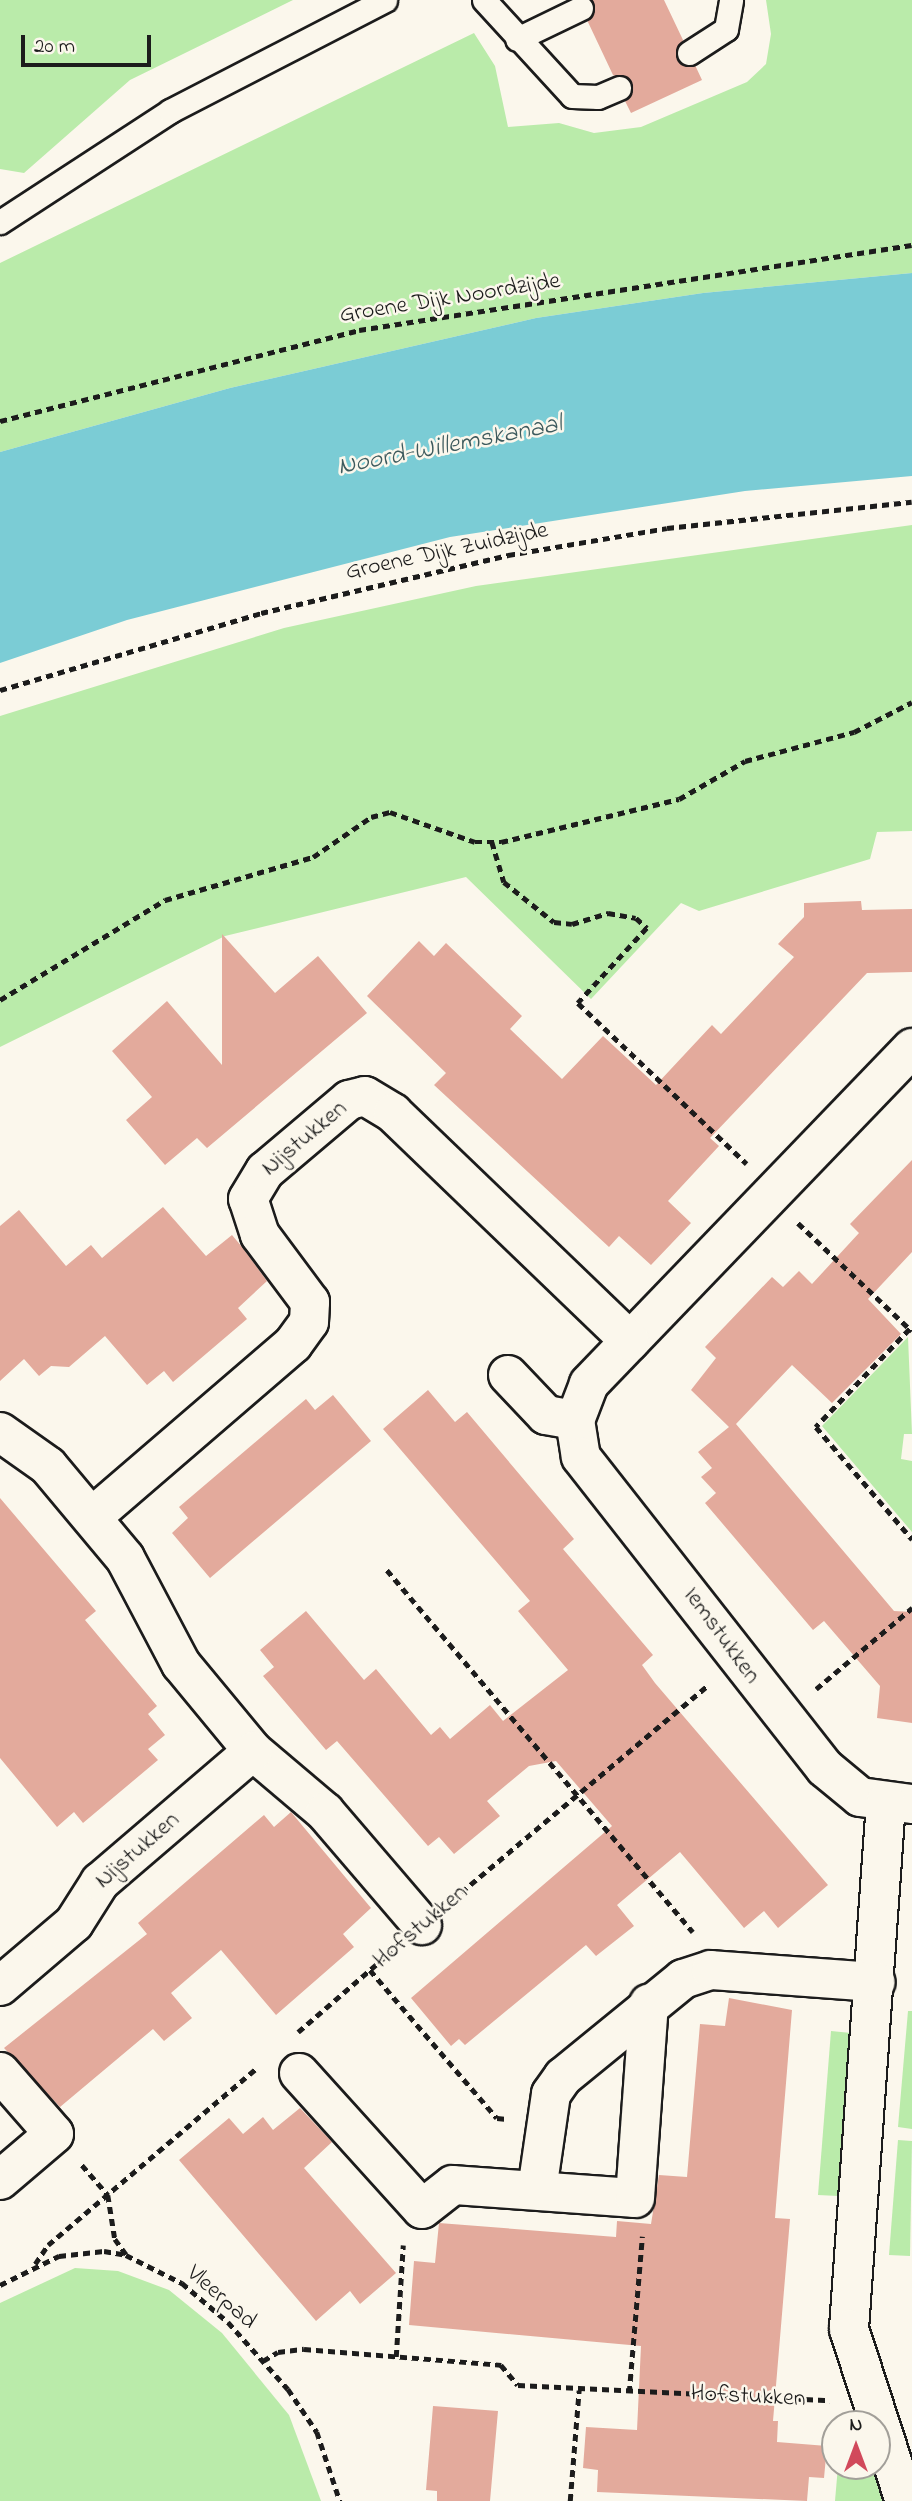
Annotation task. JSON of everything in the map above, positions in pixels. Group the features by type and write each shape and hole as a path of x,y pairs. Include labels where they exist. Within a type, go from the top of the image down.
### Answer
{"street":[{"path":"508,1375 546,1415 575,1420 589,1384 912,1048"},
{"name":"Nijstukken","path":"92,1517 293,1345 309,1322 310,1302 260,1235 248,1199 265,1171 349,1100 366,1096 393,1113 630,1341"},
{"name":"Iemstukken","path":"575,1420 581,1457 657,1546 736,1662 841,1785 899,1803"},
{"path":"0,1432 48,1466 92,1517 132,1569 181,1664 253,1751 325,1812 422,1925"},
{"name":"Nijstukken","path":"0,1986 74,1923 100,1882 253,1751"},
{"path":"899,1803 876,1982 849,2329 868,2396 905,2501"},
{"path":"537,2190 551,2094 563,2077 649,2004 683,1979 711,1970 876,1982"},
{"path":"286,2057 422,2209 453,2185 635,2198 649,2004"},
{"path":"0,2072 54,2134 0,2180"}],"lane":[{"path":"1,221 170,111 385,0"},
{"path":"484,0 572,96 598,97 619,88"},
{"path":"689,53 726,29 731,0"},
{"path":"517,39 581,8"}],"path":[{"name":"Groene Dijk Noordzijde","path":"0,421 359,330 912,245"},
{"name":"Groene Dijk Zuidzijde","path":"0,691 248,616 508,555 667,528 912,502"},
{"path":"0,1000 165,900 313,857 371,817 390,812 492,842 680,799 745,761 854,732 912,702"},
{"path":"492,842 504,882 554,922 608,913 636,918 647,928 578,1003 746,1163 770,1196 911,1330 816,1427 912,1539"},
{"path":"387,1570 707,1949 711,1970"},
{"path":"784,1718 912,1608"},
{"name":"Hofstukken","path":"35,2264 108,2195 286,2057 370,1970 736,1662"},
{"path":"370,1970 497,2118 546,2125"},
{"path":"108,2195 115,2239 126,2255"},
{"path":"629,2393 644,2216 635,2198"},
{"path":"396,2357 403,2245 416,2233 422,2209"},
{"name":"Vleerpad","path":"0,2285 35,2264 82,2252 126,2255 181,2283 263,2361 317,2432 340,2501"},
{"name":"Hofstukken","path":"263,2361 278,2351 304,2349 501,2365 518,2385 629,2393 868,2396"},
{"path":"570,2501 579,2390"}],"green space":[{"path":"0,0 293,0 130,80 24,173 0,169"},
{"path":"766,0 912,0 912,273 703,293 536,318 230,388 0,452 0,263 474,33 495,66 508,127 559,123 594,133 641,127 747,82 766,64 771,34"},
{"path":"912,525 912,831 877,832 870,859 699,911 681,903 591,999 466,877 225,936 0,1047 0,716 284,628 476,586"},
{"path":"908,1337 912,1434 904,1434 901,1459 912,1461 912,1532 822,1426"},
{"path":"908,2011 912,2011 912,2129 898,2127"},
{"path":"831,2031 851,2033 838,2196 818,2195"},
{"path":"898,2140 912,2141 910,2256 889,2255"},
{"path":"75,2268 118,2271 169,2290 222,2333 289,2415 321,2501 0,2501 0,2303"},
{"path":"837,2480 876,2480 883,2501 835,2501"}],"water":[{"name":"Noord-Willemskanaal","path":"912,273 912,476 745,491 450,537 127,620 0,663 0,452 230,388 536,318 703,293"}],"building":[{"path":"592,0 664,0 683,40 677,60 695,65 702,80 631,113 625,101 632,82 613,75 587,20"},
{"path":"861,901 862,910 912,909 912,972 867,973 710,1138 719,1146 668,1201 691,1223 651,1265 619,1236 609,1247 434,1085 446,1073 367,996 419,941 434,956 446,943 522,1016 510,1029 562,1079 603,1036 656,1085 712,1025 721,1034 794,957 778,944 804,917 804,903"},
{"path":"222,934 275,993 318,956 367,1013 207,1148 197,1138 165,1165 126,1120 152,1097 112,1051 167,1001 222,1065"},
{"path":"912,1160 912,1252 868,1299 901,1334 832,1403 792,1365 736,1424 894,1611 912,1612 912,1723 877,1718 880,1686 824,1621 813,1630 705,1503 716,1493 701,1477 712,1468 698,1452 729,1427 691,1390 716,1358 705,1347 772,1277 783,1287 799,1271 812,1284 859,1233 850,1224"},
{"path":"163,1207 206,1256 232,1235 242,1247 267,1281 238,1308 247,1319 173,1382 164,1371 147,1385 105,1336 69,1367 51,1366 39,1376 24,1359 0,1381 0,1226 19,1210 66,1266 91,1245 102,1258"},
{"path":"428,1390 455,1422 467,1412 574,1539 563,1549 653,1655 642,1665 655,1683 828,1885 778,1928 764,1911 744,1928 680,1852 617,1905 634,1926 596,1956 586,1945 465,2045 459,2039 451,2046 411,1998 612,1826 556,1761 529,1766 487,1801 500,1816 454,1854 439,1837 428,1846 337,1741 326,1750 263,1676 274,1667 260,1650 306,1611 364,1680 376,1669 431,1735 440,1727 450,1739 490,1705 503,1721 568,1670 518,1611 530,1601 383,1429"},
{"path":"333,1395 371,1441 210,1578 172,1533 188,1518 179,1507 306,1399 315,1410"},
{"path":"0,1498 96,1611 85,1620 157,1706 148,1714 165,1735 148,1749 158,1760 83,1823 74,1812 57,1827 0,1758"},
{"path":"291,1812 371,1908 343,1934 354,1947 276,2015 221,1950 171,1993 192,2018 164,2041 153,2029 60,2107 4,2048 147,1934 138,1923 264,1815 274,1827"},
{"path":"729,1998 792,2010 775,2218 790,2219 773,2421 778,2421 777,2442 821,2446 821,2478 809,2477 807,2501 597,2492 598,2470 583,2468 586,2427 637,2430 641,2346 409,2325 414,2261 435,2263 439,2223 616,2237 617,2221 651,2224 659,2175 687,2177 700,2024 725,2026"},
{"path":"300,2108 332,2142 304,2168 396,2273 360,2304 350,2291 316,2321 179,2160 229,2118 243,2134 263,2117 273,2130"},
{"path":"433,2406 498,2411 490,2501 437,2501 437,2491 426,2490"}]}
